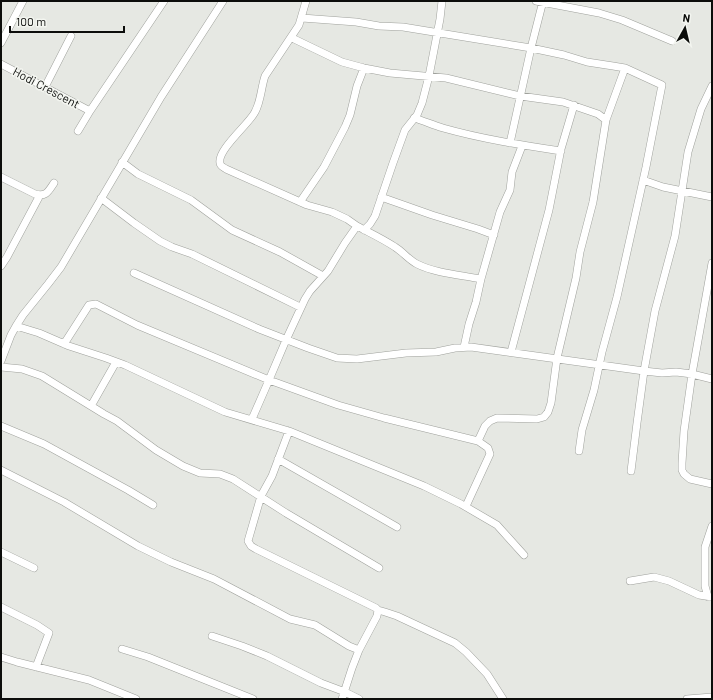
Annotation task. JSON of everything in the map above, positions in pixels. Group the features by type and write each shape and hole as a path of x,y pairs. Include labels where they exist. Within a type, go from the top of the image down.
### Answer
{"street":[{"path":"1,43 23,1"},
{"name":"Hodi Crescent","path":"78,131 164,1"},
{"path":"1,361 4,342 61,266 100,198 178,70 223,1"},
{"path":"306,1 300,25 266,76 255,113 234,135 220,156 219,161 221,166 300,202 332,212 347,219 397,248 414,262 424,267 481,279"},
{"path":"364,230 375,216 406,130 417,115 422,103 438,32 442,1"},
{"path":"510,143 541,1 607,15 672,41"},
{"path":"302,18 356,22 379,26 403,26 531,48 564,55 587,62 625,68 662,85 617,297 602,352 594,390 582,430 579,451"},
{"path":"45,87 71,36"},
{"path":"292,38 342,62 364,68 390,73 446,78 520,96 563,102 598,114 606,120"},
{"name":"Hodi Crescent","path":"1,64 90,111"},
{"path":"300,202 324,167 342,132 350,115 357,86 364,68"},
{"path":"478,441 485,426 490,421 497,418 536,419 544,417 548,412 551,403 557,358 576,278 580,252 593,202 606,120 625,68"},
{"path":"632,471 636,423 644,371 655,311 675,236 688,152 701,109 712,86"},
{"path":"511,352 549,210 561,151 574,105"},
{"path":"414,118 443,128 522,146 561,151"},
{"path":"464,347 500,212 510,190 512,172 522,146"},
{"path":"122,162 138,174 191,200 232,230 280,252 323,276"},
{"path":"1,177 40,195 47,193 54,183"},
{"path":"643,180 663,187 712,197"},
{"path":"1,266 40,195"},
{"path":"381,197 494,235"},
{"path":"100,198 160,241 192,254 300,307"},
{"path":"252,419 300,307 310,291 328,271 357,226"},
{"path":"712,263 692,374 684,431 682,470 690,479 712,484"},
{"path":"134,273 199,303 286,340 336,358 357,359 406,353 436,352 464,347 557,358 644,371 692,374 712,379"},
{"path":"64,344 89,305 96,304 137,325 269,380 338,405 478,441 488,448 490,454 466,506"},
{"path":"16,326 39,333 64,344 137,370 225,412 289,431 424,486 466,506 497,525 524,555"},
{"path":"91,406 116,362"},
{"path":"1,367 22,369 42,376 117,421 156,450 183,466 200,473 220,474 233,479 286,513 379,568"},
{"path":"1,426 44,444 153,505"},
{"path":"289,431 272,476 261,496 248,541 251,546 378,610 397,616 455,643 487,674 503,699"},
{"path":"278,459 397,527"},
{"path":"1,470 64,502 138,546 214,579 290,619 315,625 349,646 359,650"},
{"path":"710,597 705,586 705,547 712,526"},
{"path":"1,552 34,568"},
{"path":"630,581 654,577 669,581 699,595 710,597"},
{"path":"1,607 37,625 49,633 36,667"},
{"path":"344,695 359,650 377,616 378,610"},
{"path":"212,636 267,656 321,682 344,695 359,699"},
{"path":"122,649 148,656 253,699"},
{"path":"1,657 89,680 123,696 136,699"},
{"path":"688,699 712,697"}]}
